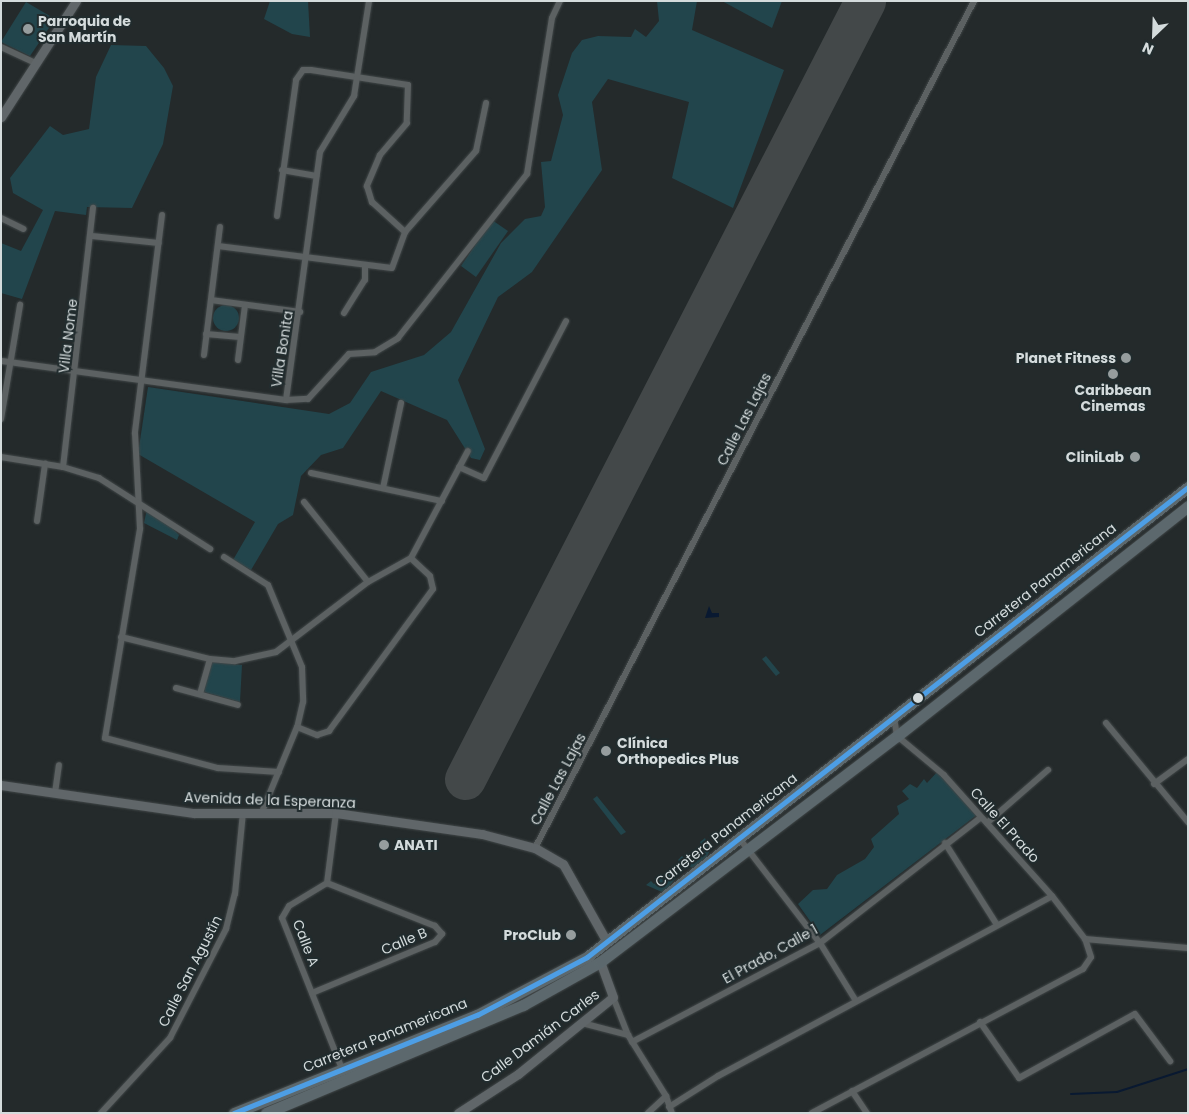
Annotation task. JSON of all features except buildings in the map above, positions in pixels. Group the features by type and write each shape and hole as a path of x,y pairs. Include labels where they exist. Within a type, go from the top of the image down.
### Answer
{"highway":[{"name":"Carretera Panamericana","path":"234,1113 520,995 607,942 1188,487"},
{"name":"Carretera Panamericana","path":"266,1113 523,1005 600,962 898,736 1188,506"},
{"path":"667,910 732,854 739,838"},
{"path":"600,962 598,956 619,932"}],"street":[{"path":"1,117 76,1"},
{"name":"Villa Bonita","path":"1,361 286,400 308,258 316,176 323,142 349,109 357,77 369,1"},
{"path":"286,400 308,398 349,354 375,352 398,338 528,174 552,18 560,1"},
{"name":"Calle Las Lajas","path":"535,848 974,1"},
{"path":"1,47 35,63"},
{"path":"277,216 282,170 299,73 311,70 401,82 412,92 403,132 380,155 366,186 372,202 405,232"},
{"path":"218,246 392,268 405,232 472,157 479,144 486,102"},
{"path":"282,170 316,176"},
{"name":"Villa Nome","path":"63,467 92,236 93,208"},
{"path":"162,215 140,380 135,452 140,503 105,738 218,768 279,772"},
{"path":"1,218 24,229"},
{"path":"204,355 220,227"},
{"path":"92,236 159,244"},
{"path":"344,313 365,280 365,265"},
{"path":"211,300 300,312"},
{"path":"1,419 12,363 20,305"},
{"path":"238,360 244,305"},
{"path":"459,467 484,478 566,321"},
{"path":"206,334 240,337"},
{"path":"383,488 401,403"},
{"path":"121,637 210,659 258,659 294,642 368,582 411,558 468,451"},
{"path":"1,457 63,467 99,478 210,549"},
{"path":"38,521 45,464"},
{"path":"311,473 442,501"},
{"path":"304,502 368,582"},
{"path":"224,557 268,585 294,642 304,685 296,728 262,812"},
{"path":"296,728 317,735 329,731 433,589 430,576 411,558"},
{"path":"200,694 210,659"},
{"path":"176,688 238,705"},
{"path":"876,731 898,736 894,717"},
{"path":"1106,723 1154,784 1188,822"},
{"name":"Calle El Prado","path":"898,736 944,775 1052,896 1085,939"},
{"path":"1154,784 1188,758"},
{"path":"55,793 60,765"},
{"path":"987,823 1048,770"},
{"name":"Avenida de la Esperanza","path":"1,785 194,813 336,813 482,834 535,848 571,873 607,942"},
{"name":"Calle San Agustín","path":"101,1113 170,1038 226,929 235,894 243,813"},
{"path":"327,883 336,813"},
{"name":"El Prado, Calle 1","path":"632,1042 820,943 981,816"},
{"path":"739,838 820,943 856,1001"},
{"path":"946,842 997,925"},
{"name":"Calle B","path":"312,993 435,942 442,934 434,926 327,883"},
{"name":"Calle A","path":"327,883 289,906 283,916 342,1069"},
{"path":"600,962 607,975 613,997 628,1034 666,1096 671,1110 856,1001 1052,896"},
{"path":"812,1113 980,1022 1087,967 1091,952 1085,939 1188,948"},
{"path":"607,975 609,954"},
{"name":"Calle Damián Carles","path":"458,1113 518,1074 613,997"},
{"path":"980,1022 1019,1078 1135,1014 1170,1061"},
{"path":"582,1023 628,1034"},
{"path":"852,1091 867,1113"},
{"path":"648,1113 666,1096"}],"shaded area":[{"path":"270,1 308,1 310,37 292,34 264,19"},
{"path":"657,1 697,1 692,30 784,70 733,208 672,178 689,102 608,79 592,102 602,170 532,272 498,297 458,380 485,449 480,460 471,458 447,420 381,391 343,448 321,455 301,476 293,515 278,524 251,570 233,560 255,522 138,454 148,387 329,414 350,403 371,372 424,355 451,332 501,243 525,219 541,216 545,207 541,162 551,161 563,115 558,95 572,53 582,40 598,36 631,37 635,29 646,37 659,21"},
{"path":"722,1 782,1 772,28"},
{"path":"26,2 55,19 30,56 1,42"},
{"path":"111,45 146,46 164,68 173,86 163,144 132,208 87,207 86,215 55,211 22,299 1,293 1,243 21,251 43,210 13,193 10,178 50,126 63,135 89,129 96,77"},
{"path":"492,220 508,231 476,277 461,266"},
{"path":"226,305 235,309 239,318 235,327 226,331 217,327 213,318 217,309"},
{"path":"147,509 179,535 177,540 144,523"},
{"path":"709,606 712,613 719,613 719,617 705,618"},
{"path":"766,656 780,673 776,676 762,659"},
{"path":"211,662 242,665 240,702 204,692"},
{"path":"938,771 978,814 820,935 798,904 813,890 827,889 837,875 865,859 874,847 871,839 899,814 897,806 909,799 902,791 910,784 917,788 924,779 927,783"},
{"path":"597,796 626,832 621,835 593,799"},
{"path":"705,838 710,850 706,859 695,868 683,866 678,860 682,856 686,860 702,846 700,842"},
{"path":"675,868 678,875 664,893 646,885 651,881 654,884"}],"waterway":[{"path":"1071,1094 1117,1092 1188,1069"}],"runway":[{"path":"465,779 865,1"}],"transit line":[{"path":"234,1113 477,1015 587,957 1188,487"}],"place":[{"name":"Parroquia de San Martín","path":"28,29"},
{"name":"Planet Fitness","path":"1126,358"},
{"name":"Caribbean Cinemas","path":"1113,374"},
{"name":"CliniLab","path":"1135,457"},
{"name":"Clínica Orthopedics Plus","path":"606,751"},
{"name":"ANATI","path":"384,845"},
{"name":"ProClub","path":"571,935"}]}
